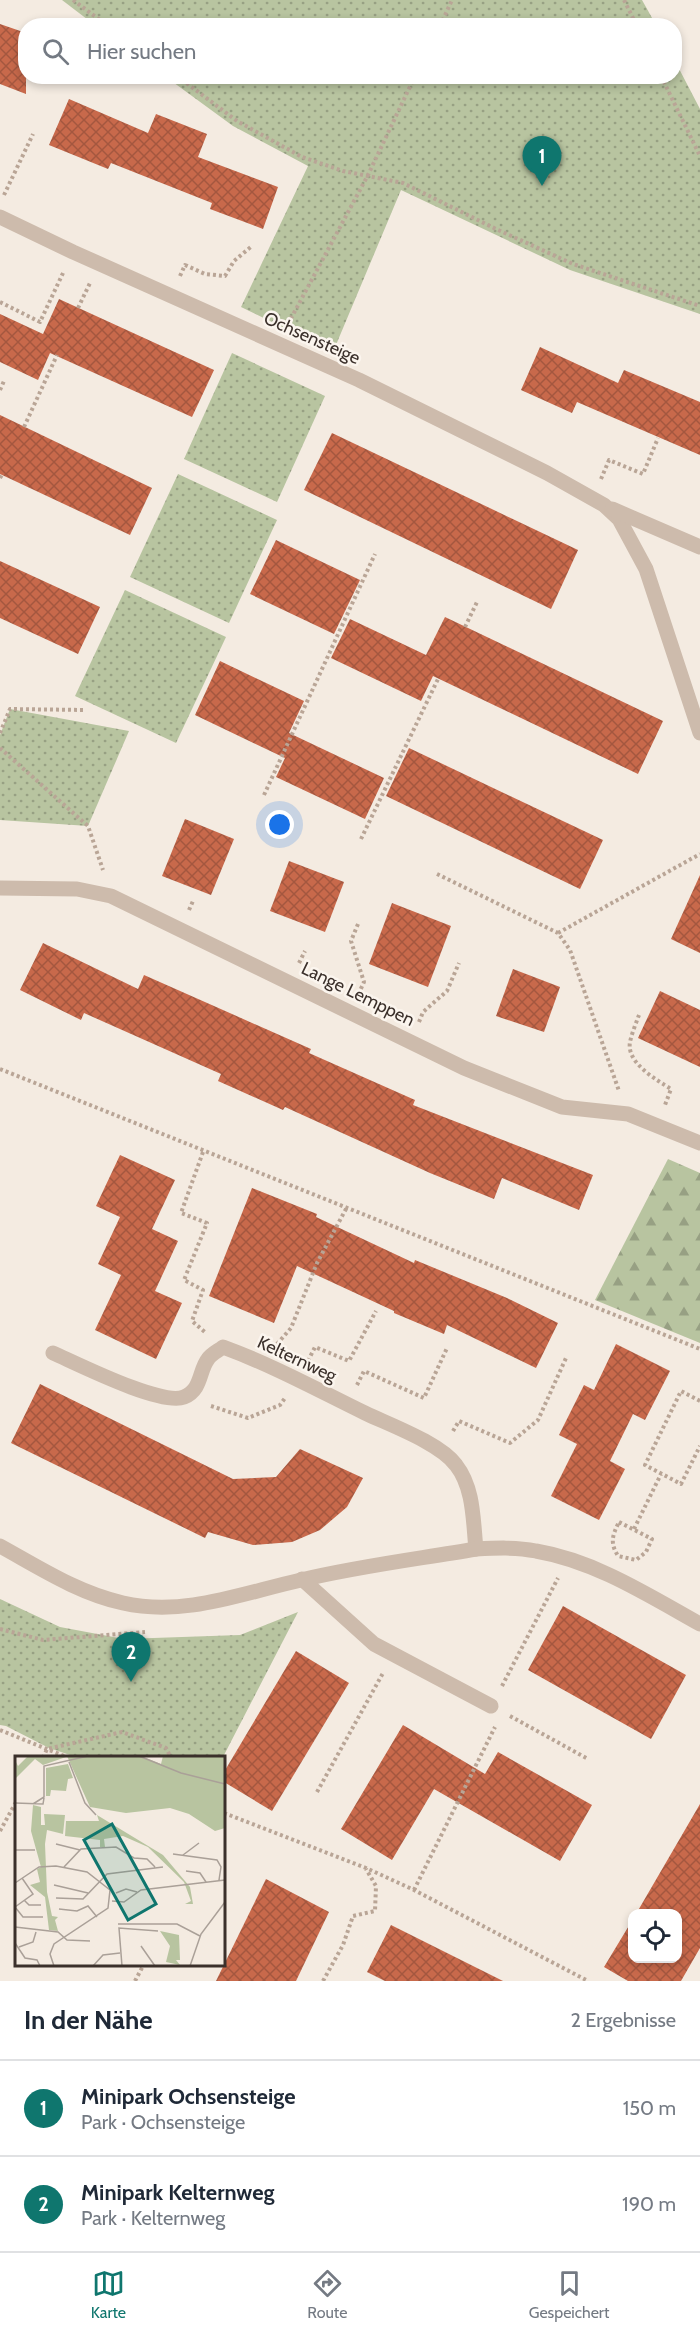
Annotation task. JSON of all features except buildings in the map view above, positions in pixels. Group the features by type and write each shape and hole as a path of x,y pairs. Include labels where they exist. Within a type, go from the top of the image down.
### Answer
{"street":[{"name":"Ochsensteige","path":"0,217 369,385 547,473 598,502 700,547"},
{"name":"Ochsensteige","path":"598,502 619,519 646,569 700,733"},
{"name":"Lange Lemppen","path":"0,888 77,890 111,896 464,1068 562,1107 628,1114 700,1143"},
{"name":"Kelternweg","path":"184,1397 196,1387 207,1359 223,1347 427,1443 456,1464 465,1481 471,1500 476,1549"},
{"path":"53,1353 152,1395 169,1399 184,1397"},
{"path":"0,1546 73,1587 124,1603 159,1606 207,1604 302,1580 476,1549 504,1548 536,1551 568,1559 612,1576 700,1623"},
{"path":"302,1580 374,1644 497,1709"}],"path":[{"path":"73,0 97,18"},
{"path":"444,18 452,0"},
{"path":"624,0 632,18"},
{"path":"188,84 237,121 302,157 343,171 403,183 573,264 700,306"},
{"path":"277,343 368,175 411,84"},
{"path":"665,84 700,156"},
{"path":"7,186 33,134"},
{"path":"185,265 205,274 225,276 234,261 252,246"},
{"path":"0,302 40,322 74,252"},
{"path":"24,427 57,355"},
{"path":"0,390 4,381"},
{"path":"598,502 609,460 643,474 658,438"},
{"path":"264,795 375,554"},
{"path":"465,627 477,602"},
{"path":"361,839 438,679"},
{"path":"0,733 10,709 84,710"},
{"path":"0,748 88,826 111,896"},
{"path":"558,933 700,854"},
{"path":"437,874 558,933 570,950 623,1101"},
{"path":"358,924 351,941 364,982"},
{"path":"423,1012 447,991 459,963"},
{"path":"639,1015 629,1044 632,1055 646,1073 672,1089"},
{"path":"0,1069 700,1349"},
{"path":"192,1321 203,1290 184,1281 207,1223 181,1213 203,1152"},
{"path":"260,1363 291,1328 316,1263 347,1207"},
{"path":"184,1397 248,1418 280,1405 315,1347 349,1361 376,1311"},
{"path":"347,1404 364,1371 424,1398 447,1347"},
{"path":"440,1452 459,1421 510,1443 538,1420 566,1358"},
{"path":"700,1395 699,1401 681,1391 645,1465 681,1484 700,1446"},
{"path":"634,1529 661,1474"},
{"path":"619,1522 634,1529 652,1539 646,1552 636,1560 618,1556 612,1546 612,1536 619,1522"},
{"path":"414,1890 568,1559"},
{"path":"0,1629 43,1640 147,1632"},
{"path":"318,1792 393,1654"},
{"path":"497,1709 588,1759"},
{"path":"0,1730 64,1756"},
{"path":"43,1756 47,1749 122,1732 165,1748 170,1756"},
{"path":"0,1831 15,1804"},
{"path":"225,1814 366,1868 414,1890 588,1981"},
{"path":"323,1981 343,1945 353,1916 375,1911 376,1886 366,1868"},
{"path":"135,1981 143,1966"}],"green space":[{"path":"62,0 642,0 652,18 86,18"},
{"path":"682,74 700,109 700,314 570,270 401,190 333,352 241,307 308,166 233,126 176,84 682,84"},
{"path":"232,353 325,396 277,502 184,459"},
{"path":"178,474 277,520 229,623 130,577"},
{"path":"125,590 226,637 176,743 75,696"},
{"path":"10,709 129,731 88,826 0,820 0,735"},
{"path":"668,1159 700,1173 700,1343 595,1300"},
{"path":"0,1599 60,1627 124,1639 240,1635 298,1612 224,1756 73,1756 49,1748 0,1725"}],"place":[{"name":"Minipark Ochsensteige","path":"542,186"},
{"name":"Minipark Kelternweg","path":"131,1682"}]}
